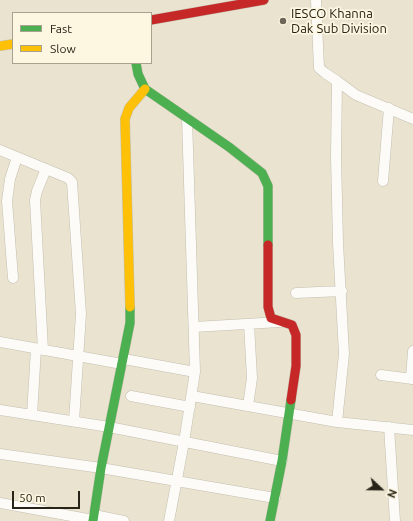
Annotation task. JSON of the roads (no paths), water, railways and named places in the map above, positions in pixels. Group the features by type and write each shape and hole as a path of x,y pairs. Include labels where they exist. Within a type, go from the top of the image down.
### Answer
{"street":[{"path":"152,20 264,0"},
{"path":"316,0 320,68 356,95 413,119"},
{"path":"0,46 12,44"},
{"path":"136,64 138,74 145,89 229,147 262,173 268,186 268,307 271,318 292,325 296,335 296,366 282,461 270,521"},
{"path":"337,81 336,156 338,243 342,291 344,354 337,422"},
{"path":"93,519 101,468 130,323 125,119 128,108 145,89"},
{"path":"383,181 389,108"},
{"path":"169,521 195,372 187,118"},
{"path":"0,150 68,178 72,182 81,314 80,356 74,421"},
{"path":"13,278 7,201 10,179 18,157"},
{"path":"32,415 40,349 35,200 46,169"},
{"path":"296,293 342,291"},
{"path":"194,327 284,322"},
{"path":"248,406 252,378 250,324"},
{"path":"1,343 195,372"},
{"path":"381,375 412,379 413,351"},
{"path":"131,396 190,407"},
{"path":"192,396 337,422 413,430"},
{"path":"0,410 109,427 282,461"},
{"path":"389,427 394,521"},
{"path":"0,454 101,468 275,498"},
{"path":"0,503 93,519 124,521"}],"place":[{"name":"IESCO Khanna Dak Sub Division","path":"283,21"}]}
